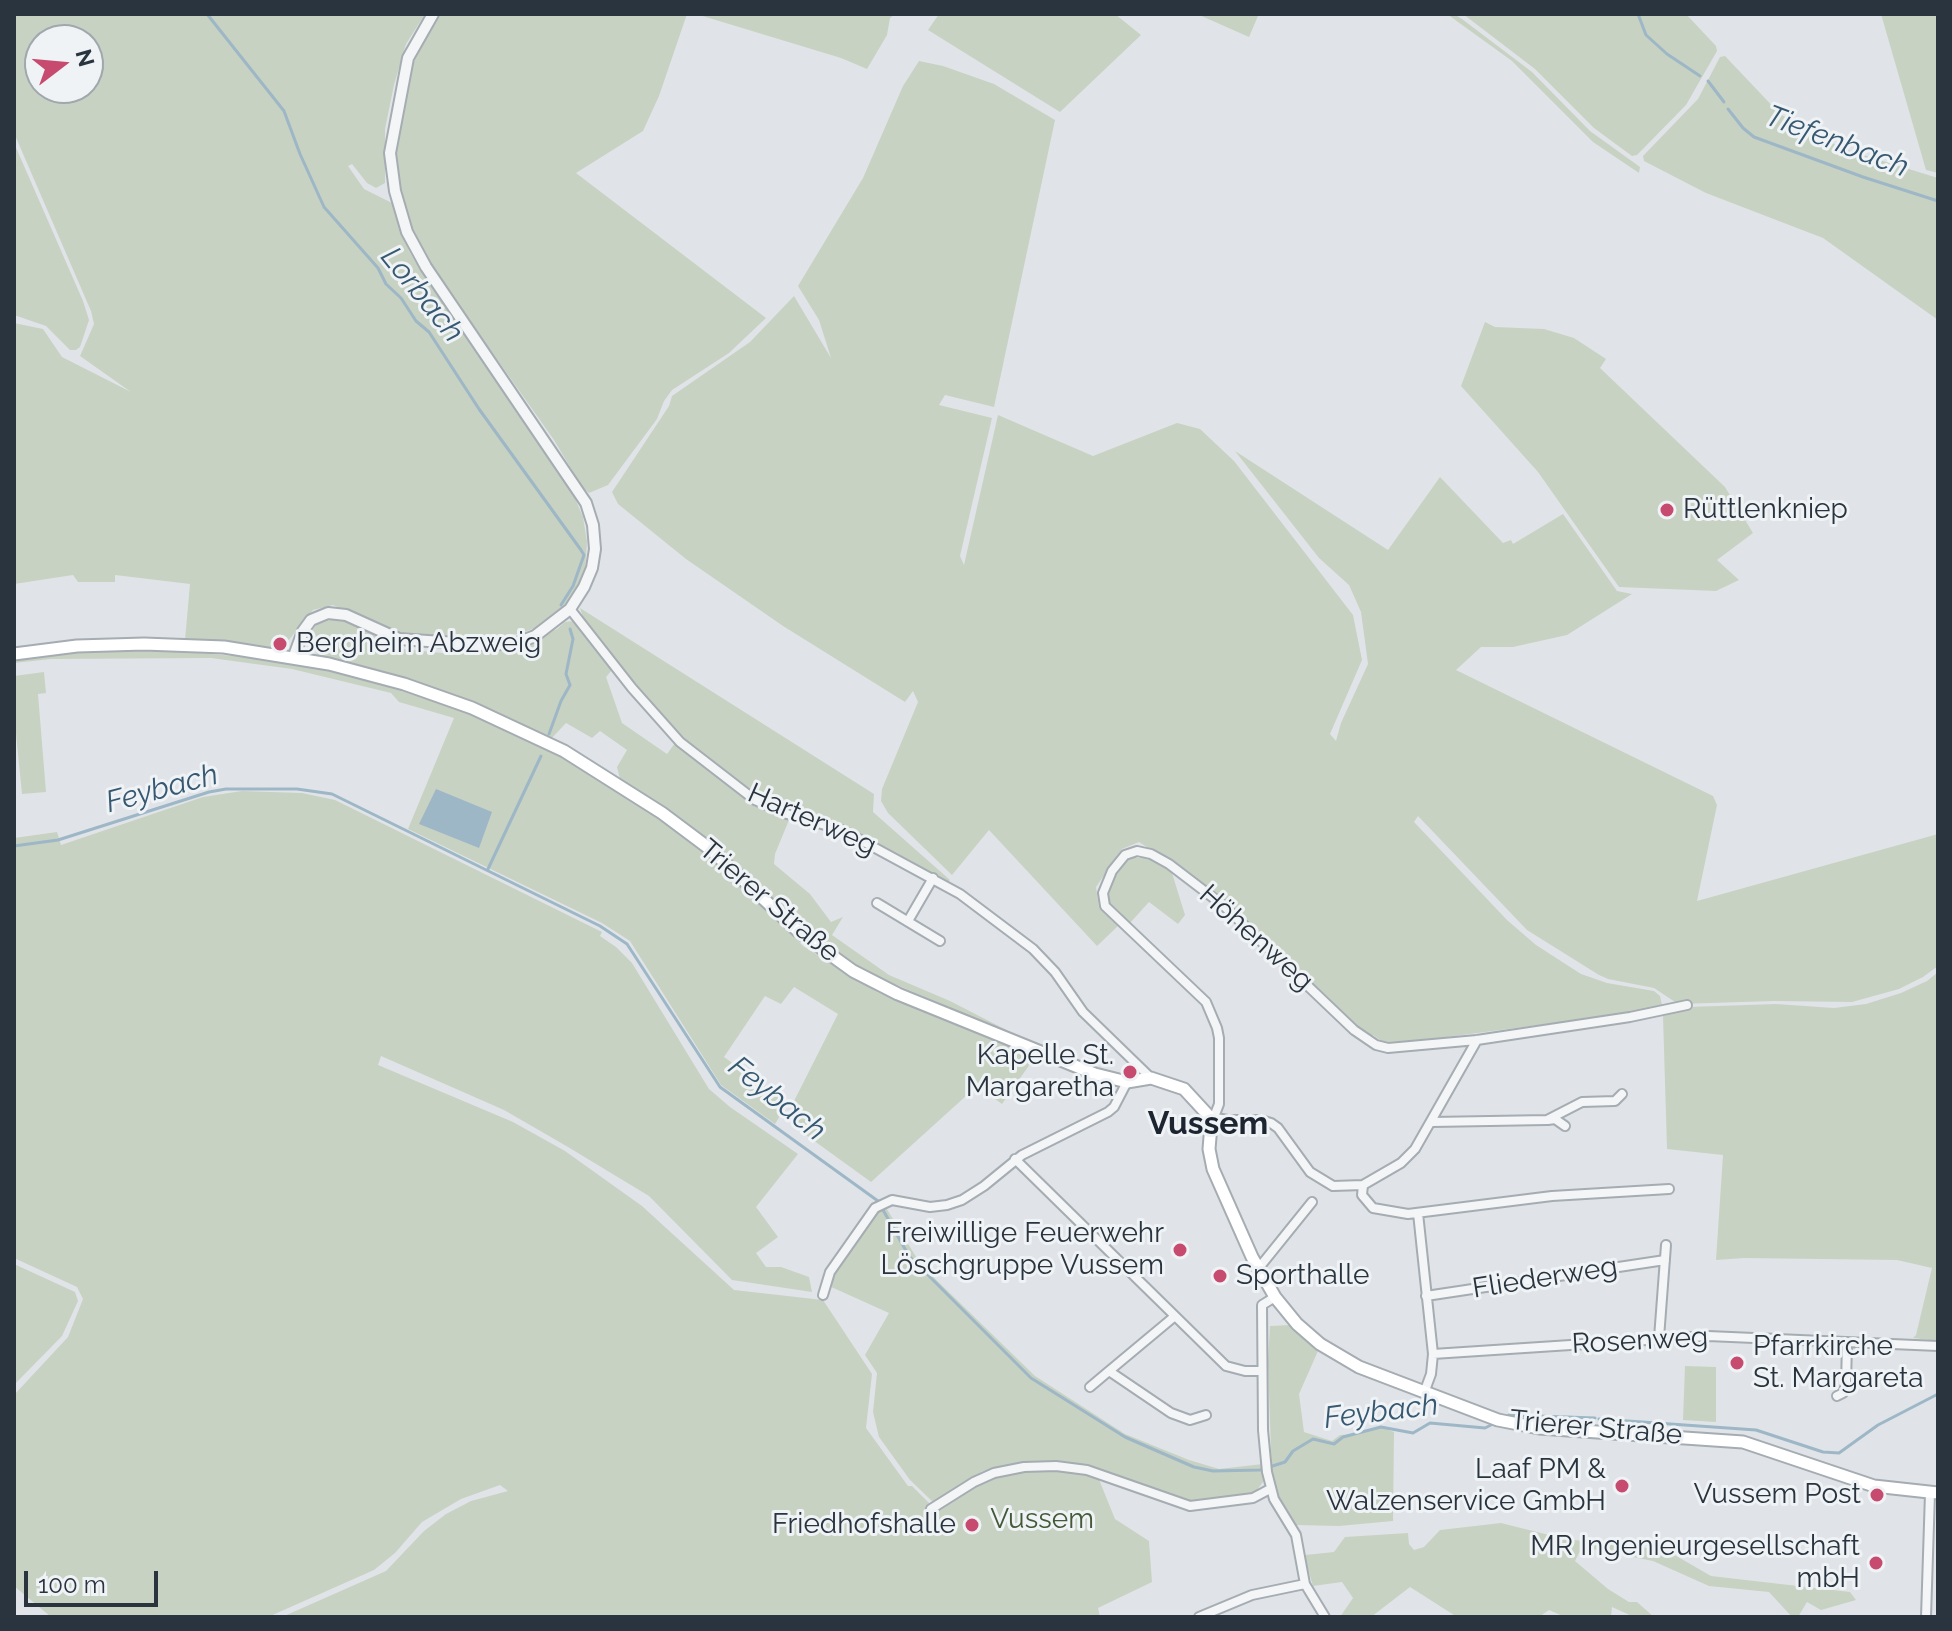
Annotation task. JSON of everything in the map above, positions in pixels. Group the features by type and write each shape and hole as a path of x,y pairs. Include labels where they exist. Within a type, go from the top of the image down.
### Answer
{"main road":[{"name":"Trierer Straße","path":"14,654 77,646 146,644 224,647 294,656 367,673 442,696 564,751 662,813 710,849 799,932 853,971 898,994 1095,1074 1127,1082 1151,1078"},
{"path":"1151,1078 1184,1089 1211,1117"},
{"name":"Trierer Straße","path":"1211,1117 1209,1149 1213,1169 1257,1267 1275,1297 1297,1324 1320,1344 1359,1367 1498,1420 1539,1428 1743,1442 1874,1486 1934,1493"}],"street":[{"path":"294,656 303,631 311,620 328,613 346,615 399,639 485,645 517,643 535,636 570,609 592,568 595,549 593,525 586,503 426,267 407,232 395,191 390,153 408,58 433,14"},
{"name":"Harterweg","path":"570,609 632,688 680,742 755,800 787,814 834,826 960,894 1033,949 1055,972 1083,1012 1151,1078"},
{"name":"Höhenweg","path":"1211,1117 1219,1104 1219,1038 1206,1002 1105,906 1103,893 1112,871 1125,855 1137,851 1151,854 1169,864 1224,906 1366,1041 1388,1048 1477,1040 1630,1017 1687,1005"},
{"path":"908,921 933,878"},
{"name":"Harterweg","path":"877,903 940,941"},
{"path":"1211,1117 1271,1123 1310,1172 1333,1186 1363,1185 1401,1163 1415,1149 1477,1040"},
{"path":"823,1295 830,1272 875,1208 892,1200 930,1207 948,1205 984,1186 1015,1159 1108,1112 1127,1082"},
{"path":"1547,1120 1582,1102 1615,1101 1622,1094"},
{"path":"1432,1122 1555,1119 1565,1126"},
{"path":"1015,1159 1226,1366 1262,1371"},
{"path":"1363,1185 1362,1195 1373,1208 1418,1213 1546,1197 1669,1189"},
{"path":"1257,1267 1312,1202"},
{"path":"1418,1213 1433,1354 1431,1374 1424,1393"},
{"path":"1659,1338 1666,1245"},
{"name":"Fliederweg","path":"1426,1296 1665,1260"},
{"path":"1275,1297 1262,1305 1267,1472 1270,1489 1296,1535 1305,1584 1325,1617"},
{"path":"1090,1387 1175,1316"},
{"name":"Rosenweg","path":"1433,1354 1708,1336 1938,1346"},
{"path":"1837,1396 1843,1393 1846,1385 1847,1342"},
{"path":"1109,1371 1171,1413 1190,1420 1206,1415"},
{"path":"931,1509 974,1482 994,1473 1024,1467 1056,1466 1087,1470 1190,1506 1253,1498 1270,1489"},
{"path":"1926,1617 1934,1493"},
{"path":"1199,1617 1252,1595 1305,1584"}],"green space":[{"path":"14,14 425,14 406,44 394,85 385,129 385,183 376,188 367,183 352,164 348,166 364,189 392,203 409,251 422,273 572,491 583,517 587,542 585,572 568,601 551,617 519,634 458,639 425,638 390,632 333,605 313,610 284,646 271,649 185,640 190,584 115,575 115,582 78,582 73,575 14,584 14,323 43,329 62,357 131,392 80,356 94,324 14,133"},
{"path":"438,14 687,14 659,96 643,131 576,173 766,318 729,353 672,390 657,419 608,485 589,493 431,266 412,230 401,189 396,148 398,124 413,64"},
{"path":"696,14 895,14 890,18 887,35 867,69 841,58"},
{"path":"939,14 1115,14 1141,35 1060,112 928,30"},
{"path":"1197,14 1253,14 1258,16 1249,37"},
{"path":"1447,14 1462,19 1532,72 1590,131 1640,167 1639,173 1593,142 1512,61"},
{"path":"1463,14 1686,14 1716,46 1717,51 1686,105 1637,155 1632,156 1594,128 1535,69"},
{"path":"1881,14 1938,14 1938,173 1926,170"},
{"path":"1725,56 1780,114 1820,137 1847,150 1938,178 1938,320 1823,238 1706,193 1644,161 1643,156 1698,99 1720,57"},
{"path":"919,61 994,84 1055,120 994,407 945,395 939,405 992,418 960,556 964,565 998,415 1093,456 1177,423 1200,429 1234,461 1353,615 1362,660 1330,734 1336,741 1368,664 1361,612 1349,585 1319,558 1235,451 1388,550 1440,477 1503,543 1511,540 1513,544 1563,514 1617,591 1632,594 1567,635 1513,647 1481,647 1456,670 1713,796 1717,805 1697,901 1938,834 1938,966 1899,989 1852,1002 1678,1004 1654,988 1599,975 1527,930 1418,816 1414,822 1507,920 1536,945 1581,974 1607,983 1654,991 1660,996 1662,1005 1660,1008 1623,1014 1416,1041 1383,1042 1373,1035 1367,1036 1203,883 1139,842 1122,849 1096,887 1099,908 1118,926 1097,946 989,830 952,875 888,813 881,801 882,789 918,702 913,691 905,702 783,626 686,559 618,504 612,492 669,406 672,396 750,342 794,296 831,358 819,320 798,286 863,178 903,86"},
{"path":"14,143 89,320 80,347 76,350 70,350 46,326 14,315"},
{"path":"1485,322 1495,327 1544,329 1574,338 1606,359 1600,368 1725,487 1753,533 1717,560 1739,580 1716,591 1619,587 1538,472 1461,386"},
{"path":"580,608 874,794 873,812 950,880 947,883 845,827 801,815 758,797 681,738 631,681 583,617"},
{"path":"333,619 350,621 395,648 442,653 486,652 521,644 557,629 565,622 575,621 613,669 606,677 622,723 667,754 675,743 755,804 789,820 774,864 810,894 831,922 843,917 832,935 889,975 950,1001 1024,1039 850,965 803,929 663,808 620,779 617,767 627,750 600,731 592,738 566,723 550,740 441,691 319,657 309,643 310,634 316,625"},
{"path":"162,650 295,661 352,675 466,712 559,756 657,817 707,853 803,946 879,993 1035,1057 1002,1104 977,1086 871,1182 791,1121 792,1105 838,1014 794,987 781,1004 765,996 724,1057 788,1103 775,1124 721,1085 630,941 602,923 408,829 454,718 399,702 391,693 292,669 211,658 51,659 14,663 14,656 45,652"},
{"path":"44,672 46,693 38,694 46,792 22,794 14,713 14,676"},
{"path":"242,791 302,793 335,800 602,932 600,936 632,963 709,1089 798,1154 756,1207 778,1237 756,1253 766,1267 781,1267 809,1277 812,1292 732,1280 649,1196 504,1110 381,1056 378,1065 513,1122 565,1151 642,1206 734,1290 823,1300 872,1374 866,1428 908,1486 912,1486 935,1509 995,1474 1025,1469 1085,1473 1098,1477 1115,1519 1149,1541 1152,1582 1098,1608 1100,1617 282,1617 386,1571 424,1531 446,1514 471,1501 508,1491 500,1485 461,1499 422,1522 395,1553 374,1570 268,1617 51,1617 14,1586 14,1395 68,1337 83,1299 77,1287 14,1258 14,838 57,832 61,845 203,797"},
{"path":"1127,858 1148,858 1164,864 1172,873 1185,915 1178,924 1149,902 1130,923 1108,904 1106,890"},
{"path":"1938,972 1938,1341 1913,1338 1932,1268 1897,1260 1716,1260 1723,1155 1667,1149 1663,1016 1672,1013 1671,1010 1688,1007 1776,1004 1834,1008 1866,1004 1901,993"},
{"path":"885,1206 921,1265 1035,1376 1125,1434 1189,1460 1219,1469 1263,1464 1263,1482 1250,1494 1189,1502 1088,1468 1042,1461 983,1471 934,1503 910,1480 879,1437 873,1412 877,1373 865,1355 889,1313 829,1286 849,1247 875,1211"},
{"path":"14,1264 75,1292 78,1301 62,1336 14,1385"},
{"path":"1290,1325 1318,1351 1299,1394 1304,1432 1332,1441 1340,1435 1359,1434 1381,1427 1394,1432 1393,1521 1339,1526 1296,1525 1282,1506 1272,1480 1268,1362 1270,1326"},
{"path":"1685,1366 1716,1367 1716,1422 1683,1420"},
{"path":"1501,1523 1565,1539 1666,1550 1711,1576 1850,1592 1856,1600 1821,1610 1807,1602 1798,1617 1792,1617 1769,1592 1709,1586 1653,1561 1582,1547 1575,1561 1608,1589 1629,1602 1637,1602 1654,1617 1634,1617 1612,1607 1611,1617 1565,1617 1549,1610 1539,1617 1457,1617 1410,1587 1371,1617 1340,1617 1353,1598 1342,1582 1313,1586 1307,1566 1305,1555 1334,1552 1345,1537 1408,1533 1409,1544 1414,1550 1424,1547 1440,1530"}],"water":[{"path":"436,789 492,812 479,848 419,824"}],"waterway":[{"name":"Lorbach","path":"207,14 284,111 324,207 378,268 386,284 401,298 416,321 429,332 479,409 584,555 573,586 561,605"},
{"name":"Tiefenbach","path":"1638,14 1646,35 1667,54 1700,76"},
{"name":"Tiefenbach","path":"1708,81 1724,102"},
{"name":"Tiefenbach","path":"1728,109 1754,137 1938,201"},
{"name":"Lorbach","path":"549,734 570,685 566,674 573,639 570,629"},
{"name":"Lorbach","path":"488,869 541,756"},
{"name":"Feybach","path":"14,846 58,840 226,789 297,789 332,794 600,926 627,944 720,1087 878,1201 909,1256 1031,1378 1125,1437 1194,1467 1213,1471 1260,1470 1285,1462 1293,1451 1313,1439 1334,1444 1343,1437 1381,1427 1413,1433 1430,1423 1485,1428 1491,1425"},
{"name":"Feybach","path":"1599,1419 1756,1430 1823,1452 1839,1453 1878,1425 1938,1394"},
{"name":"Feybach","path":"1509,1415 1595,1418"}],"place":[{"name":"Rüttlenkniep","path":"1667,510"},
{"name":"Bergheim Abzweig","path":"280,644"},
{"name":"Kapelle St. Margaretha","path":"1130,1072"},
{"name":"Freiwillige Feuerwehr Löschgruppe Vussem","path":"1180,1250"},
{"name":"Sporthalle","path":"1220,1276"},
{"name":"Pfarrkirche St. Margareta","path":"1737,1363"},
{"name":"Laaf PM & Walzenservice GmbH","path":"1622,1486"},
{"name":"Vussem Post","path":"1877,1495"},
{"name":"Friedhofshalle","path":"972,1525"},
{"name":"MR Ingenieurgesellschaft mbH","path":"1876,1563"}],"district":[{"name":"Vussem","path":"1208,1124"}]}
